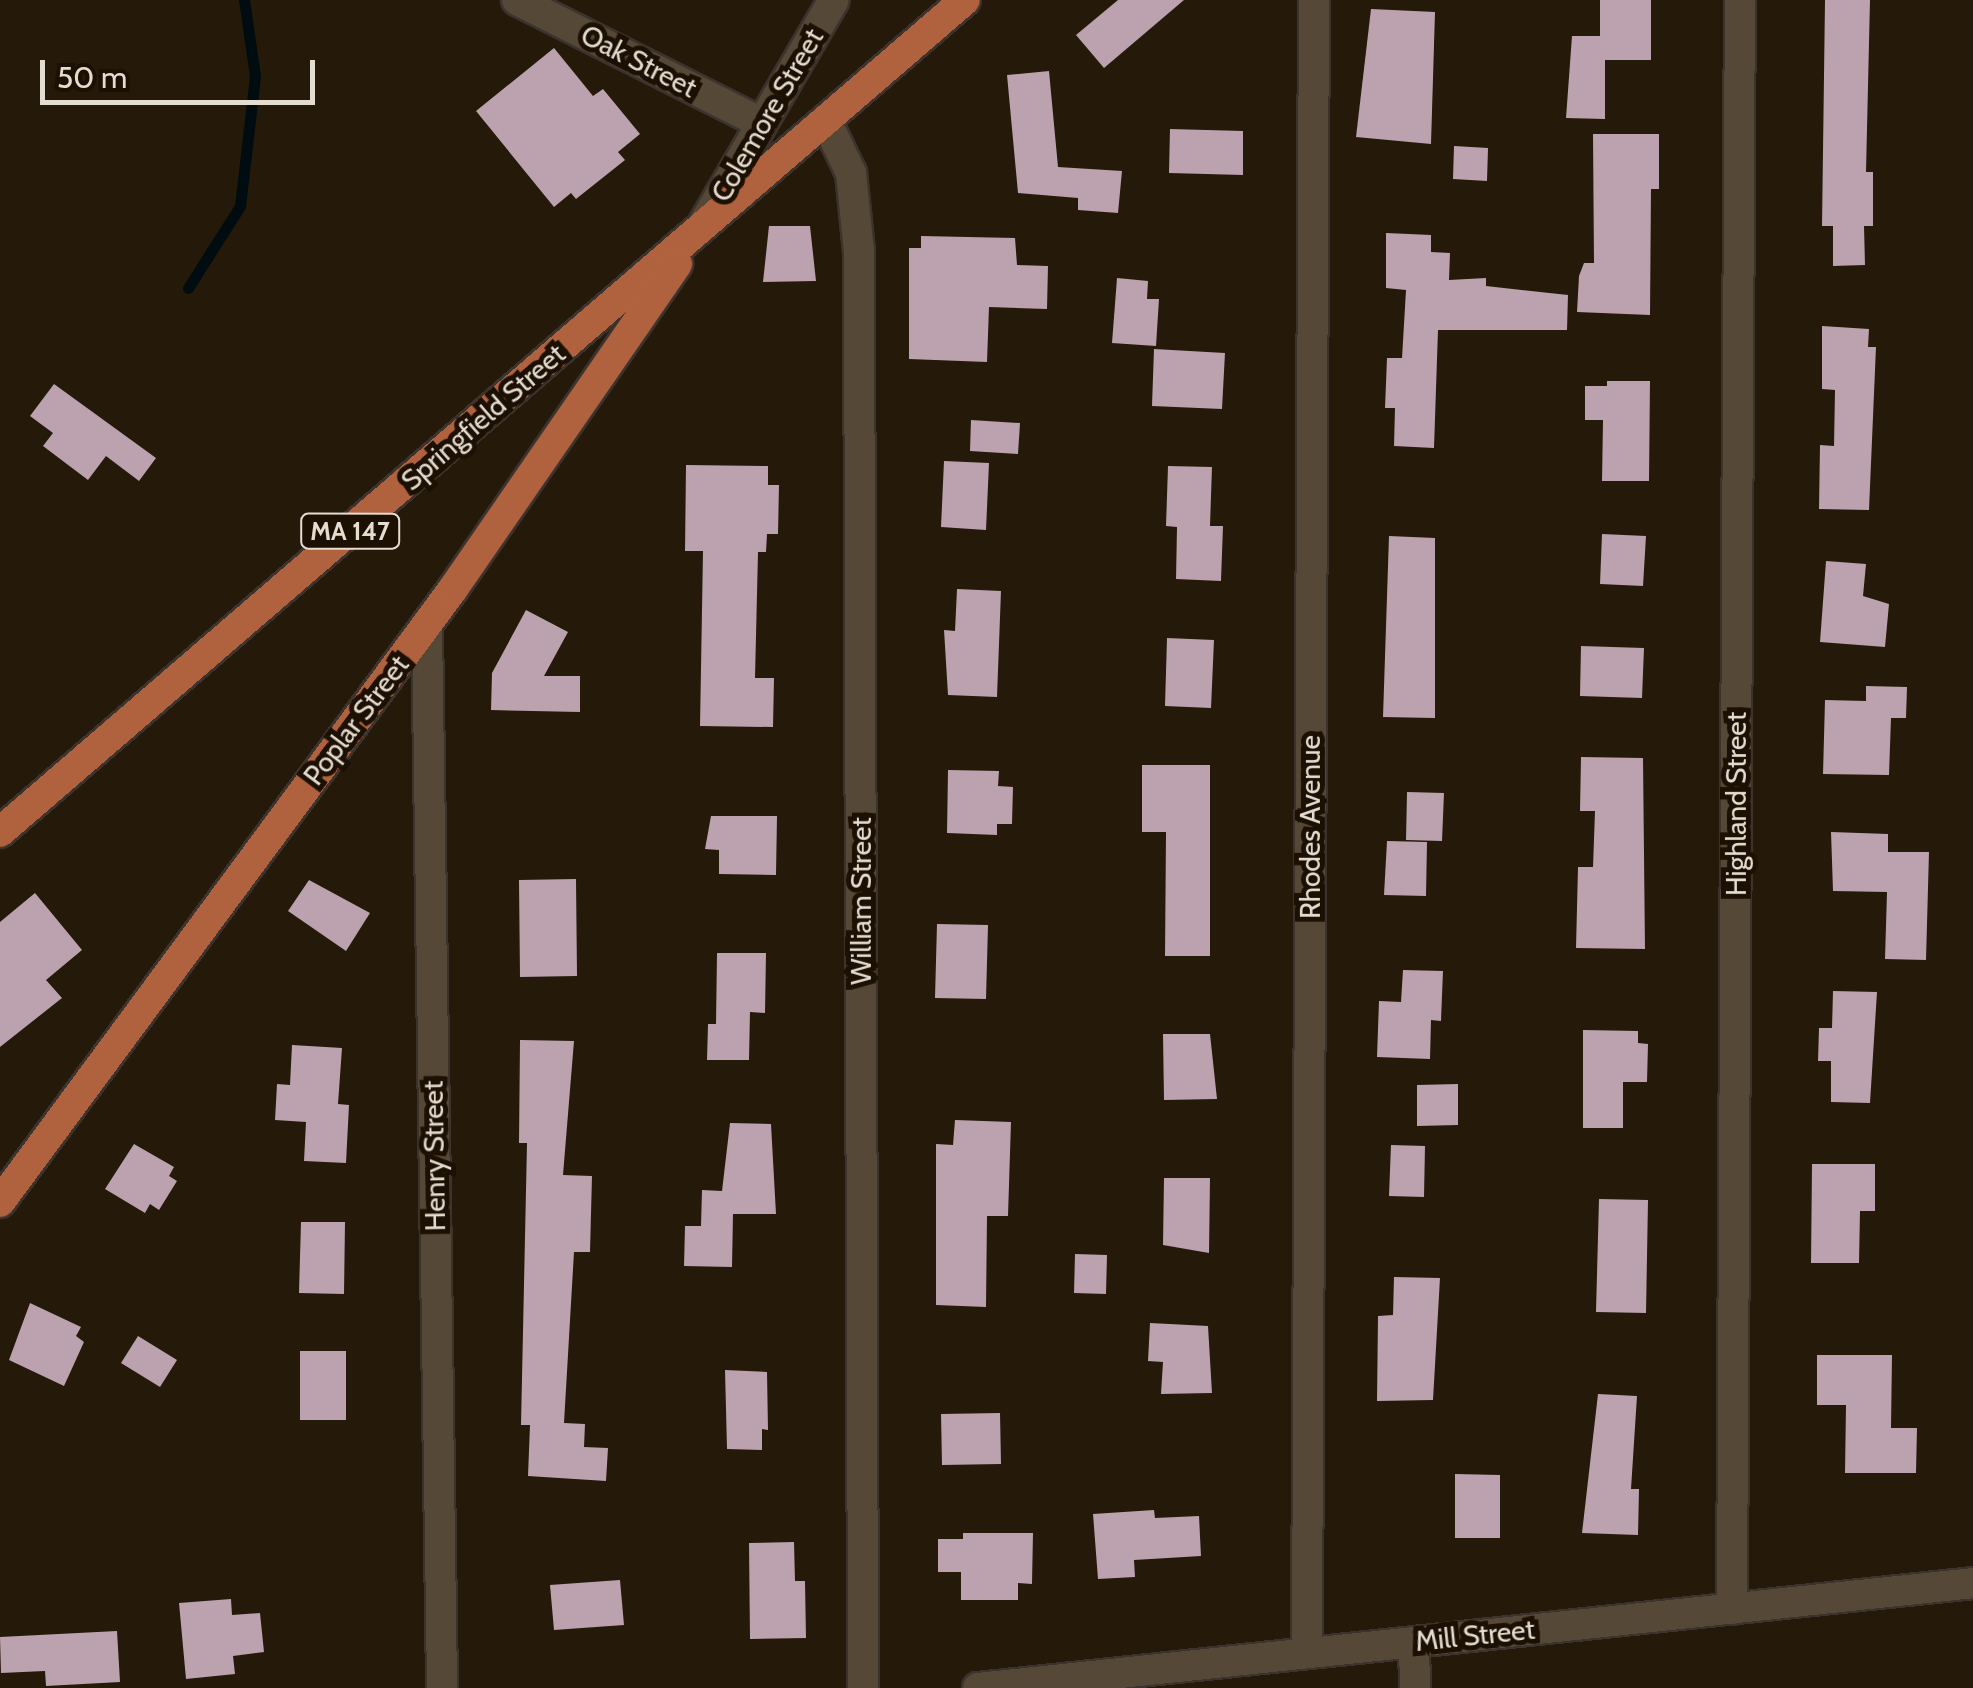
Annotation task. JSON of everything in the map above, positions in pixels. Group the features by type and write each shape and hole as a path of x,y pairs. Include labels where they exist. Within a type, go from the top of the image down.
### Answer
{"main road":[{"name":"Springfield Street","path":"0,832 965,0"},
{"name":"Poplar Street","path":"0,1202 426,625 700,230"}],"street":[{"name":"Oak Street","path":"517,0 762,123"},
{"name":"Colemore Street","path":"700,230 834,0"},
{"name":"Rhodes Avenue","path":"1307,1653 1314,0"},
{"name":"Highland Street","path":"1732,1609 1740,0"},
{"name":"William Street","path":"826,121 851,173 859,252 864,1688"},
{"name":"Henry Street","path":"426,625 442,1688"},
{"name":"Mill Street","path":"978,1688 1973,1584"},
{"path":"1414,1642 1416,1688"}],"building":[{"path":"1118,0 1184,0 1104,68 1076,35"},
{"path":"1600,0 1651,0 1651,60 1605,60 1605,119 1566,118 1572,36 1600,36"},
{"path":"1825,0 1870,0 1866,172 1873,172 1873,226 1864,226 1865,265 1833,266 1833,226 1822,226"},
{"path":"1371,9 1435,12 1431,144 1356,137"},
{"path":"554,48 593,96 603,89 640,134 618,152 625,160 576,199 571,193 554,207 476,111"},
{"path":"1049,71 1058,167 1122,171 1118,213 1078,210 1078,198 1018,193 1007,75"},
{"path":"1170,129 1243,131 1243,175 1169,173"},
{"path":"1593,134 1659,134 1659,189 1651,189 1650,315 1577,312 1579,276 1584,263 1594,263"},
{"path":"1454,146 1488,148 1487,181 1453,179"},
{"path":"769,226 810,226 816,281 763,282"},
{"path":"1386,233 1431,235 1431,252 1450,253 1449,280 1486,278 1486,286 1568,295 1567,330 1438,330 1434,448 1394,446 1395,408 1385,408 1387,358 1402,358 1406,290 1386,288"},
{"path":"921,236 1015,238 1017,265 1048,266 1047,309 989,307 987,362 909,359 909,248 921,248"},
{"path":"1117,278 1148,281 1147,299 1159,299 1156,346 1112,343"},
{"path":"1822,326 1869,329 1868,347 1876,347 1869,510 1819,509 1820,445 1834,446 1835,390 1822,389"},
{"path":"1154,349 1225,353 1222,409 1152,406"},
{"path":"1607,381 1650,381 1649,481 1602,481 1603,420 1585,420 1585,386 1607,386"},
{"path":"54,384 156,458 139,481 106,456 88,480 43,446 53,433 30,416"},
{"path":"971,420 1020,423 1018,454 970,451"},
{"path":"944,461 989,463 986,530 941,527"},
{"path":"686,465 768,466 768,485 779,485 778,534 767,534 766,552 758,552 755,678 774,678 773,727 700,726 703,551 685,551"},
{"path":"1168,466 1212,467 1210,526 1223,526 1221,581 1176,579 1177,527 1166,526"},
{"path":"1602,534 1646,536 1643,586 1600,584"},
{"path":"1389,536 1435,538 1435,718 1383,717"},
{"path":"1826,561 1866,564 1863,596 1889,604 1885,647 1820,642"},
{"path":"957,589 1001,591 997,697 948,695 944,630 955,631"},
{"path":"526,610 568,632 544,676 580,676 580,712 491,710 492,673"},
{"path":"1167,638 1214,640 1211,708 1165,706"},
{"path":"1581,646 1644,648 1642,698 1580,696"},
{"path":"1866,686 1907,687 1906,718 1891,718 1889,775 1823,774 1825,700 1866,701"},
{"path":"1581,757 1643,758 1645,949 1576,948 1578,867 1593,867 1595,811 1580,811"},
{"path":"1142,765 1210,765 1210,956 1165,956 1166,832 1142,832"},
{"path":"948,770 999,771 998,786 1013,787 1012,824 997,824 997,835 947,833"},
{"path":"1407,792 1444,793 1442,841 1406,840"},
{"path":"711,816 777,816 776,875 719,874 719,850 705,849"},
{"path":"1831,832 1888,834 1888,852 1929,852 1926,960 1885,959 1887,892 1833,891"},
{"path":"1387,841 1427,842 1426,896 1384,895"},
{"path":"576,879 577,976 520,977 519,880"},
{"path":"309,880 370,913 346,951 288,911"},
{"path":"35,893 82,950 46,980 62,998 0,1047 0,922"},
{"path":"937,924 988,925 986,999 935,998"},
{"path":"717,953 766,953 765,1013 750,1012 749,1060 707,1060 708,1024 716,1024"},
{"path":"1403,970 1443,971 1441,1021 1431,1020 1430,1059 1377,1057 1379,1001 1401,1002"},
{"path":"1833,991 1877,992 1870,1103 1831,1102 1831,1061 1818,1061 1819,1028 1832,1028"},
{"path":"1583,1030 1638,1031 1638,1043 1648,1044 1647,1082 1623,1082 1623,1128 1583,1128"},
{"path":"1163,1034 1210,1034 1217,1099 1164,1100"},
{"path":"520,1040 574,1041 563,1175 592,1176 590,1252 574,1252 564,1423 585,1424 584,1447 608,1448 606,1481 528,1476 530,1425 521,1425 527,1143 519,1143"},
{"path":"292,1045 342,1048 338,1104 349,1105 346,1163 304,1161 306,1122 275,1120 277,1084 290,1085"},
{"path":"1458,1084 1458,1125 1417,1126 1417,1085"},
{"path":"955,1120 1011,1122 1008,1216 987,1216 986,1307 936,1305 936,1144 953,1145"},
{"path":"730,1123 771,1124 776,1214 733,1214 732,1267 684,1266 685,1226 701,1226 702,1190 722,1191"},
{"path":"134,1144 174,1167 169,1176 177,1181 159,1210 150,1204 145,1213 105,1189"},
{"path":"1391,1145 1425,1146 1424,1197 1389,1196"},
{"path":"1812,1164 1875,1164 1875,1211 1860,1211 1859,1263 1811,1263"},
{"path":"1164,1178 1210,1178 1209,1253 1163,1245"},
{"path":"1599,1199 1648,1200 1646,1313 1596,1312"},
{"path":"301,1222 345,1222 344,1294 299,1293"},
{"path":"1075,1254 1107,1255 1106,1294 1074,1293"},
{"path":"1394,1277 1440,1278 1433,1400 1377,1401 1378,1316 1393,1315"},
{"path":"30,1303 81,1327 76,1336 84,1342 64,1386 9,1360"},
{"path":"1150,1323 1208,1326 1212,1393 1161,1394 1163,1362 1148,1361"},
{"path":"138,1336 177,1360 160,1387 121,1363"},
{"path":"300,1351 346,1351 346,1420 300,1420"},
{"path":"1817,1355 1892,1355 1891,1428 1917,1428 1916,1473 1845,1473 1846,1405 1817,1405"},
{"path":"725,1370 767,1372 768,1430 762,1429 762,1450 727,1449"},
{"path":"1598,1394 1637,1396 1631,1489 1639,1489 1638,1535 1582,1533"},
{"path":"1000,1413 1001,1464 942,1465 941,1414"},
{"path":"1455,1474 1500,1475 1500,1538 1455,1538"},
{"path":"1154,1510 1155,1518 1199,1516 1201,1556 1134,1560 1135,1577 1098,1579 1093,1514"},
{"path":"963,1533 1033,1533 1032,1584 1018,1583 1018,1600 961,1600 961,1572 938,1572 938,1539 963,1539"},
{"path":"794,1542 795,1581 805,1581 806,1638 750,1639 749,1543"},
{"path":"620,1580 624,1625 554,1630 550,1585"},
{"path":"231,1599 232,1615 260,1613 264,1652 233,1656 235,1674 186,1679 179,1603"},
{"path":"117,1631 120,1682 46,1686 45,1671 1,1673 0,1637"}],"waterway":[{"path":"188,288 240,206 255,76 244,0"}]}
